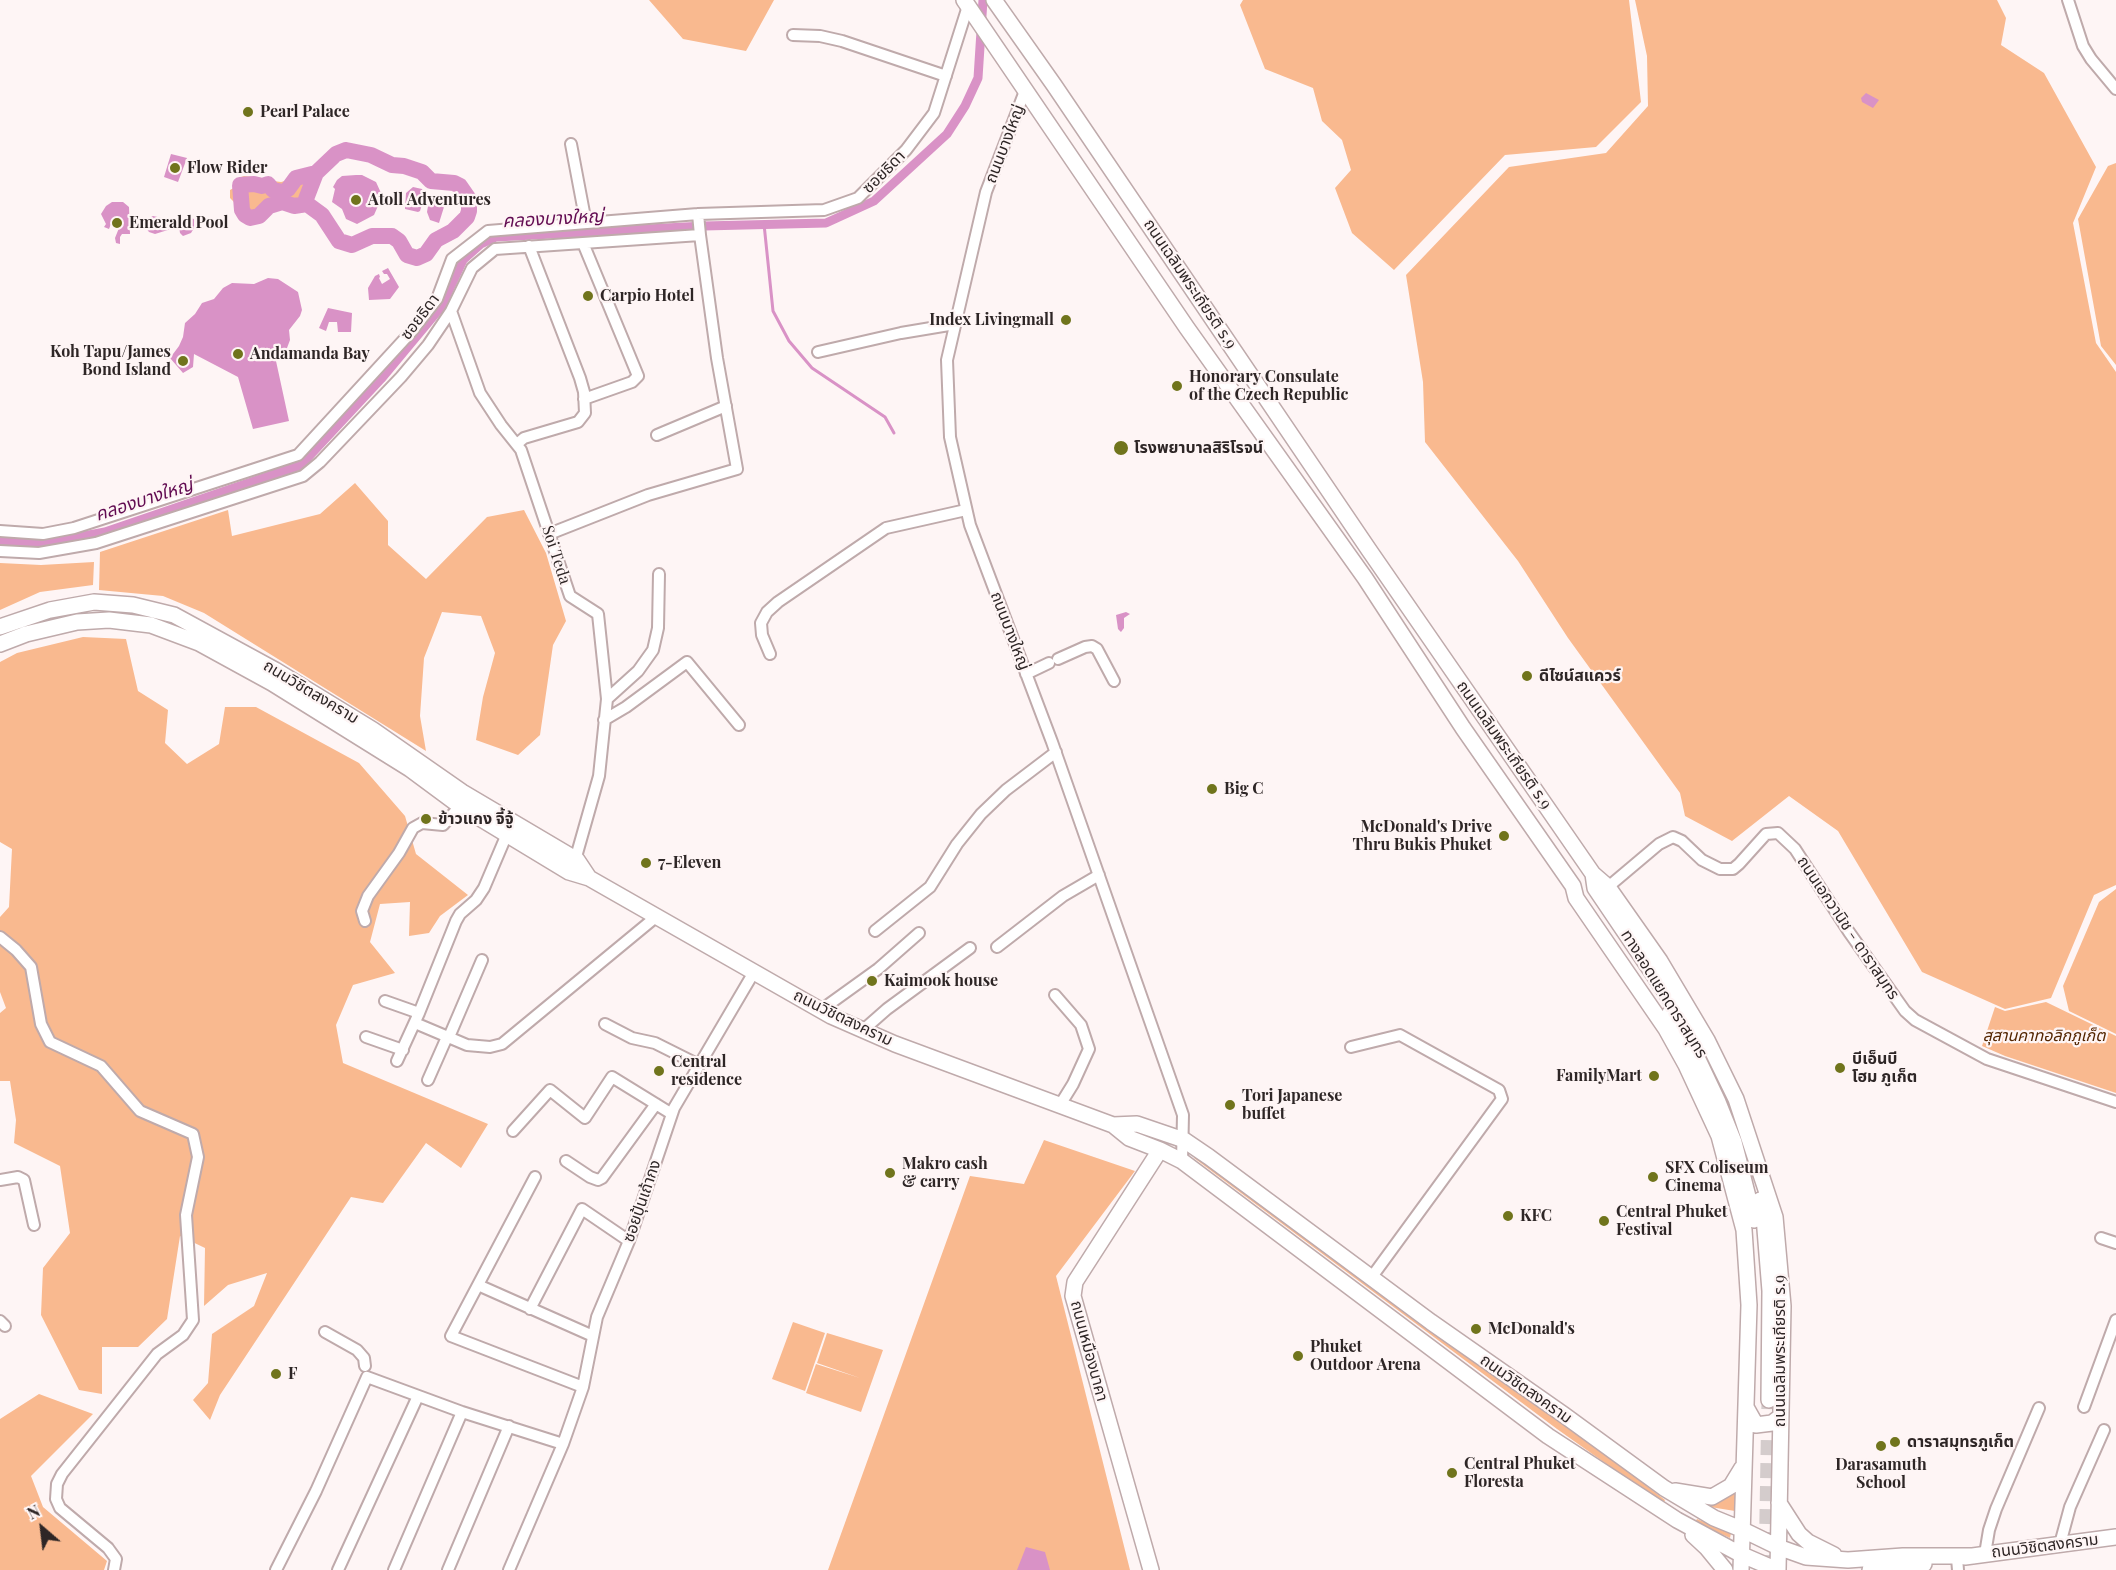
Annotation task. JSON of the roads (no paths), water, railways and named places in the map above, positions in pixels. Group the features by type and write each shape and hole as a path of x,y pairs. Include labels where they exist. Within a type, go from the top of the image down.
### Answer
{"main road":[{"name":"ถนนเฉลิมพระเกียรติ ร.9","path":"994,0 1061,94 1364,542 1593,874 1608,887 1660,961 1707,1040 1736,1098 1775,1217 1783,1306 1778,1570"},
{"name":"ถนนเฉลิมพระเกียรติ ร.9","path":"966,3 1187,328 1365,578 1463,728 1573,886 1576,898 1671,1038 1686,1065 1719,1136 1744,1230 1749,1305 1741,1570"},
{"name":"ถนนวิชิตสงคราม","path":"0,627 50,610 94,602 133,605 174,615 275,670 373,730 589,878 821,1010 862,1031 1113,1125 1129,1138 1182,1161 1557,1442 1675,1519 1740,1554 1778,1570"},
{"name":"ถนนวิชิตสงคราม","path":"0,644 27,634 77,622 109,620 151,625 199,643 272,683 410,769 460,806 507,834 573,866"},
{"name":"ทางลอดแยกดาราสมุทร","path":"1573,886 1586,894 1694,1049 1734,1142 1754,1217 1759,1263 1765,1400 1770,1291 1764,1217 1750,1162 1732,1109 1688,1026 1595,888 1593,874"},
{"name":"ถนนวิชิตสงคราม","path":"1113,1125 1137,1124 1184,1140 1371,1278 1664,1488 1714,1518 1778,1547 1806,1557 1848,1560 1903,1556 1979,1555 2116,1537"},
{"name":"ถนนเหมืองนาคา","path":"1151,1570 1073,1296 1075,1282 1160,1150"},
{"path":"1746,1408 1756,1425 1772,1424 1780,1417"},
{"path":"1664,1488 1712,1497 1722,1492 1731,1486 1742,1470 1745,1434"},
{"path":"1683,1500 1675,1519 1707,1548 1725,1570"},
{"path":"1779,1503 1799,1534 1808,1542 1848,1560"},
{"name":"ถนนวิชิตสงคราม","path":"1870,1570 1958,1564 1979,1555"}],"street":[{"path":"2068,0 2083,46 2116,89"},
{"name":"ซอยธิดา","path":"0,531 43,534 74,528 298,454 412,331 437,299 452,259 488,231 698,214 824,210 858,198 906,150 934,112 966,3"},
{"path":"793,35 820,36 842,41 946,76"},
{"name":"ถนนบางใหญ่","path":"1025,91 986,192 947,360 950,437 966,510 1056,752 1183,1114 1182,1161"},
{"path":"571,144 586,223"},
{"path":"549,534 648,495 738,469 726,406 698,214"},
{"path":"0,551 39,553 96,543 303,476 320,462 401,377 428,345 451,312 471,268 495,249 700,235"},
{"path":"583,243 638,376 632,382 584,399"},
{"path":"517,444 524,438 580,421 585,412 578,372 529,246"},
{"name":"Soi Teda","path":"451,312 480,393 521,450 570,596 598,614 607,699 599,776 573,866"},
{"path":"818,352 901,333 955,324"},
{"path":"412,331 428,345"},
{"path":"657,435 726,406"},
{"path":"770,654 762,634 761,623 767,612 778,602 886,528 966,510"},
{"path":"607,699 638,671 653,650 658,628 659,574"},
{"path":"1026,674 1085,647 1092,646 1097,649 1114,681"},
{"path":"604,720 626,707 687,662 739,725"},
{"path":"875,931 930,887 957,844 981,814 1006,790 1056,752"},
{"path":"365,921 362,911 368,896 399,853 413,828 422,823 443,825 460,806"},
{"name":"ถนนเอกวานิช - ดาราสมุทร","path":"1608,887 1659,844 1673,837 1682,841 1702,860 1720,869 1733,869 1766,834 1778,833 1795,849 1855,940 1905,1011 1915,1020 1988,1059 2116,1102"},
{"path":"397,1061 456,921 484,888 507,834"},
{"path":"997,947 1056,901 1099,874"},
{"path":"385,1001 448,1037 467,1045 490,1047 502,1044 657,916"},
{"path":"821,1010 878,969 919,933"},
{"path":"0,937 32,967 41,1024 50,1042 100,1066 140,1112 193,1134 198,1157 186,1215 193,1306 193,1320 190,1328 157,1354 62,1474 57,1484 56,1499 60,1508 108,1548 116,1560 114,1570"},
{"path":"862,1031 887,1009 970,948"},
{"path":"428,1080 482,960"},
{"name":"ซอยปุ้นเถ้ากง","path":"509,1570 563,1444 583,1387 597,1317 629,1241 672,1114 754,972"},
{"path":"1055,995 1081,1025 1089,1049 1073,1084 1060,1105"},
{"path":"605,1024 632,1038 656,1043 699,1065"},
{"path":"1351,1047 1400,1035 1499,1090 1502,1099 1371,1278"},
{"path":"366,1037 403,1050"},
{"path":"513,1131 550,1090 585,1118 612,1077 672,1114"},
{"path":"566,1161 590,1177 602,1178 656,1104"},
{"path":"0,1180 18,1177 24,1180 34,1225"},
{"path":"535,1177 452,1336 583,1387"},
{"path":"530,1309 582,1209 629,1241"},
{"path":"2101,1238 2116,1243"},
{"path":"478,1285 593,1336"},
{"path":"2084,1407 2116,1320"},
{"path":"325,1332 359,1352 364,1358 365,1366"},
{"path":"276,1570 316,1491 368,1377 462,1412 563,1444"},
{"path":"338,1570 418,1396"},
{"path":"1979,1555 2039,1408"},
{"path":"394,1570 462,1412"},
{"path":"448,1570 509,1426"},
{"path":"2060,1544 2070,1506 2104,1430"}],"waterway":[{"name":"คลองบางใหญ่","path":"0,541 41,544 105,532 301,465 381,379 441,307 463,260 481,244 496,237 704,226 826,223 874,201 947,134 965,106 978,78 983,0"},
{"path":"346,150 371,155 392,165 422,172 431,181 454,183 460,186 469,199 467,217 453,231 436,240 426,254 417,258 407,255 399,241 392,236 372,236 352,245 339,241 322,215 307,204 306,199 316,173 336,154 346,150"},
{"path":"307,204 294,206 282,202 269,206 259,216 250,218 242,210 240,185 268,184 273,190 283,192 296,178 316,173"},
{"path":"764,224 773,311 789,341 812,368 885,417 894,433"}],"tunnel":[{"path":"1766,1570 1769,1400"}],"place":[{"name":"Pearl Palace","path":"248,112"},
{"name":"Flow Rider","path":"175,168"},
{"name":"Atoll Adventures","path":"356,200"},
{"name":"Emerald Pool","path":"117,223"},
{"name":"Carpio Hotel","path":"588,296"},
{"name":"Index Livingmall","path":"1066,320"},
{"name":"Andamanda Bay","path":"238,354"},
{"name":"Koh Tapu/James Bond Island","path":"183,361"},
{"name":"Honorary Consulate of the Czech Republic","path":"1177,386"},
{"name":"โรงพยาบาลสิริโรจน์","path":"1121,448"},
{"name":"ดีไซน์สแควร์","path":"1527,676"},
{"name":"Big C","path":"1212,789"},
{"name":"ข้าวแกง จี้จู้","path":"426,819"},
{"name":"McDonald's Drive Thru Bukis Phuket","path":"1504,836"},
{"name":"7-Eleven","path":"646,863"},
{"name":"Kaimook house","path":"872,981"},
{"name":"บีเอ็นบี โฮม ภูเก็ต","path":"1840,1068"},
{"name":"Central residence","path":"659,1071"},
{"name":"FamilyMart","path":"1654,1076"},
{"name":"Tori Japanese buffet","path":"1230,1105"},
{"name":"Makro cash & carry","path":"890,1173"},
{"name":"SFX Coliseum Cinema","path":"1653,1177"},
{"name":"KFC","path":"1508,1216"},
{"name":"Central Phuket Festival","path":"1604,1221"},
{"name":"McDonald's","path":"1476,1329"},
{"name":"Phuket Outdoor Arena","path":"1298,1356"},
{"name":"F","path":"276,1374"},
{"name":"ดาราสมุทรภูเก็ต","path":"1895,1442"},
{"name":"Darasamuth School","path":"1881,1446"},
{"name":"Central Phuket Floresta","path":"1452,1473"}],"park label":[{"name":"สุสานคาทอลิกภูเก็ต","path":"2044,1036"}]}
